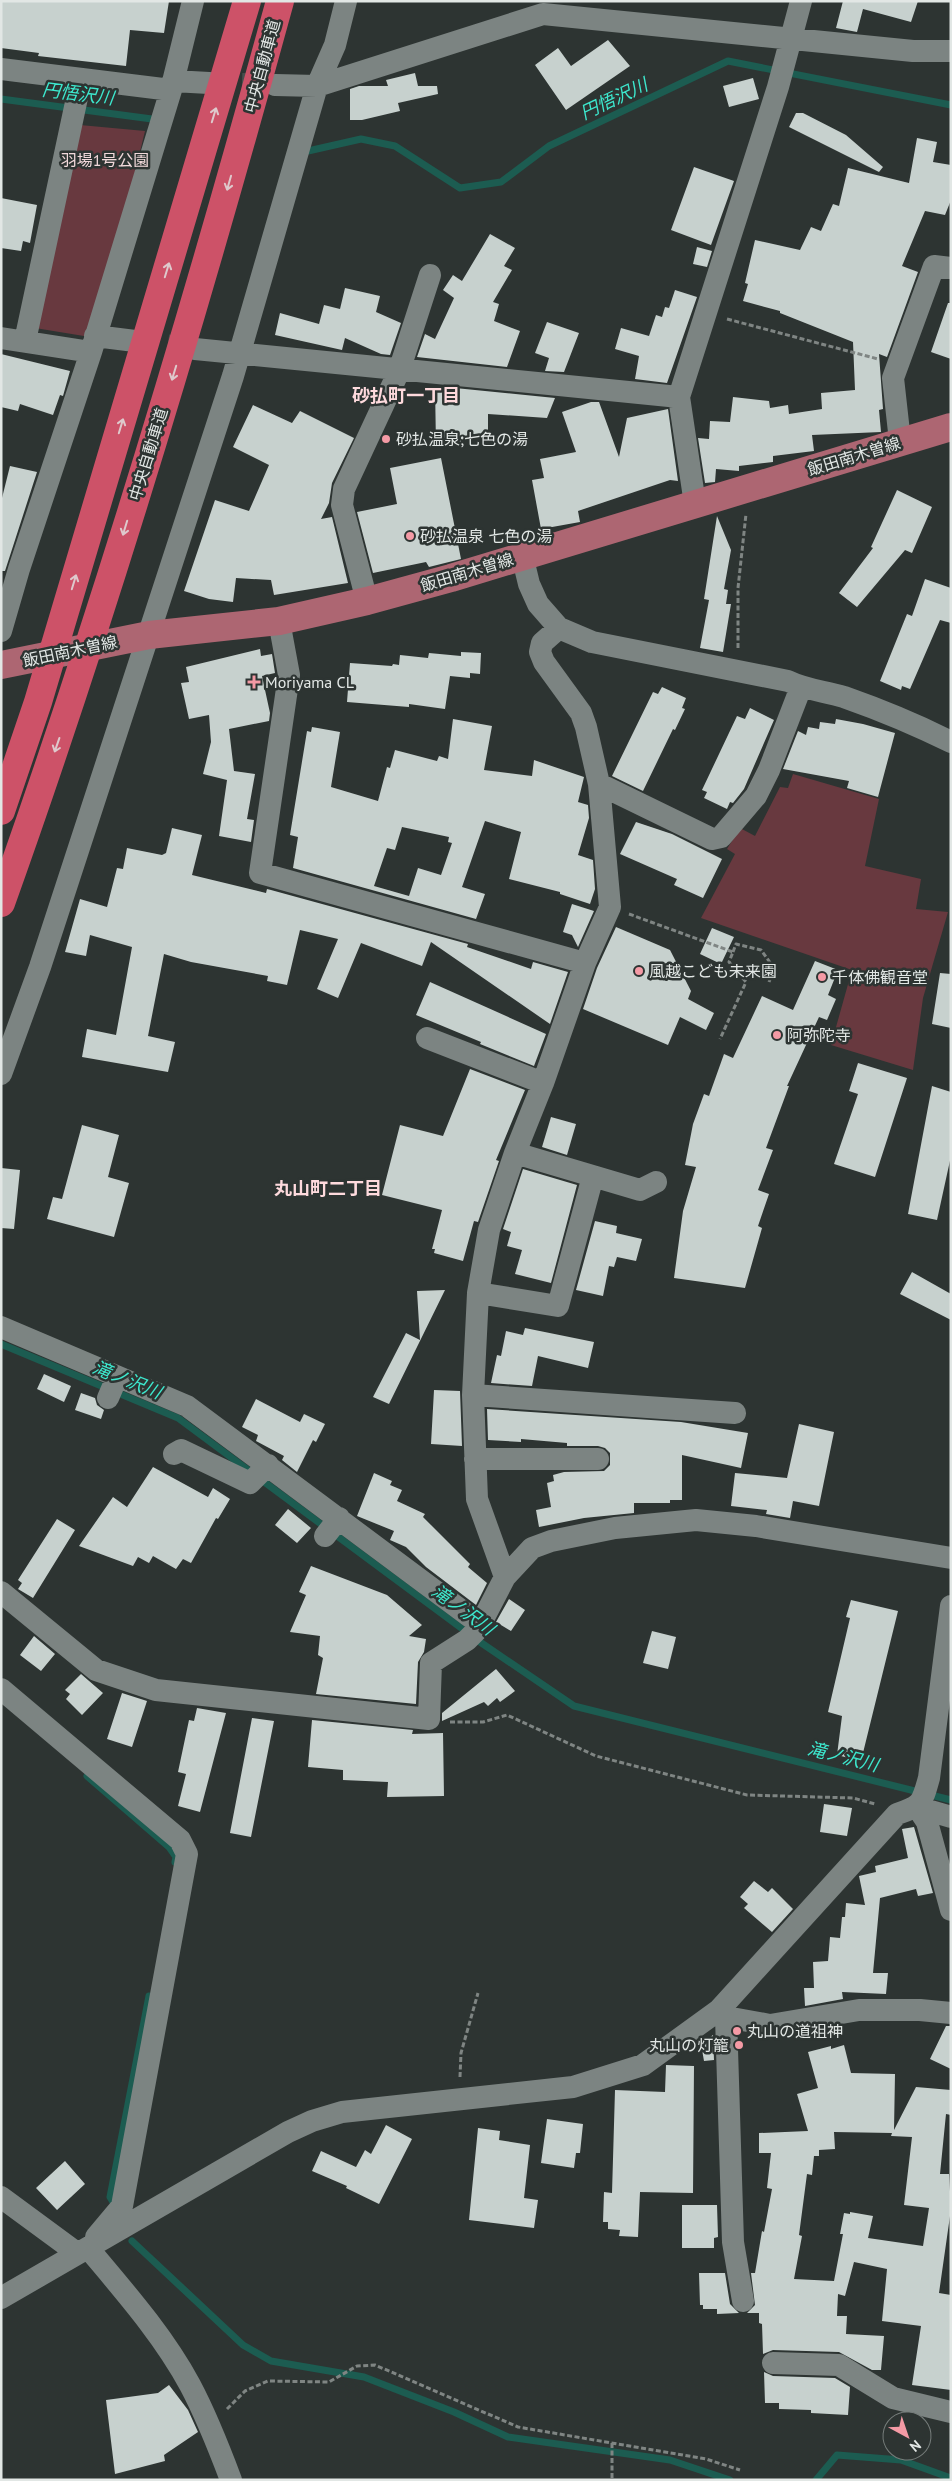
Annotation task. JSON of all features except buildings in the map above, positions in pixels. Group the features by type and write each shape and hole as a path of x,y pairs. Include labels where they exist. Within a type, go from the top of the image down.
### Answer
{"highway":[{"name":"中央自動車道","path":"1,811 38,702 247,1"},
{"name":"中央自動車道","path":"1,903 72,698 182,344 280,1"}],"main road":[{"name":"飯田南木曽線","path":"1,665 149,635 279,622 367,601 951,427"}],"street":[{"path":"1,632 10,567 93,344 172,85 193,1"},
{"path":"1,1074 40,967 149,635 239,355 317,86 335,44 346,1"},
{"path":"695,504 679,397 780,76 801,1"},
{"path":"275,85 317,86 543,14 791,39 913,50 951,51"},
{"path":"1,69 76,99 172,85 209,82"},
{"path":"25,341 76,99"},
{"path":"900,441 893,378 934,266 951,268"},
{"path":"367,601 342,505 344,489 398,371 430,276"},
{"path":"1,338 93,344 135,342"},
{"path":"195,349 398,371 679,397"},
{"path":"522,556 529,584 538,604 559,628 592,642 788,681 801,687 827,692 896,715 951,742"},
{"path":"279,622 289,675 260,873 585,963"},
{"path":"505,1577 477,1499 473,1395 478,1293 489,1230 515,1153 543,1084 585,963 610,907 599,784 582,713 544,662 540,652 542,643 559,628"},
{"path":"599,784 712,839 722,837 756,796 769,770 801,687"},
{"path":"427,1038 543,1084"},
{"path":"515,1153 640,1190 656,1182"},
{"path":"478,1293 558,1306 593,1176"},
{"path":"1,1327 76,1369 113,1387 187,1406 262,1472 475,1632"},
{"path":"473,1395 735,1413"},
{"path":"174,1454 181,1450 247,1482 262,1472"},
{"path":"475,1459 598,1459"},
{"path":"1,1592 96,1670 156,1690 429,1719 431,1663 475,1632 505,1577 532,1548 551,1541 615,1528 696,1520 756,1526 951,1558"},
{"path":"1,2298 288,2132 312,2120 342,2112 572,2087 643,2065 722,2013 897,1814 919,1804 929,1778 951,1606"},
{"path":"1,1688 180,1840 187,1854 122,2206 83,2251"},
{"path":"919,1804 951,1817"},
{"path":"919,1804 927,1822 951,1910"},
{"path":"722,2013 770,2025 859,2010 920,2010 951,2013"},
{"path":"722,2013 734,2242 743,2301"},
{"path":"1,2198 83,2251 157,2335 190,2385 213,2435 230,2480"},
{"path":"773,2362 839,2365 893,2398 951,2412"}],"path":[{"path":"705,313 898,365"},
{"path":"736,670 738,588 747,489"},
{"path":"610,907 733,952"},
{"path":"720,1039 746,982 729,962 736,944 761,950 774,968 769,982"},
{"path":"429,1719 458,1723 483,1722 507,1715 596,1756 747,1795 853,1798 892,1810 919,1804"},
{"path":"460,2100 461,2053 478,1993"},
{"path":"213,2435 230,2405 245,2391 268,2380 332,2380 357,2366 375,2365 518,2427 706,2459 740,2470"},
{"path":"612,2444 612,2480"}],"green space":[{"name":"羽場1号公園","path":"80,125 145,131 119,238 90,337 35,328"},
{"path":"793,774 879,799 865,866 921,879 916,909 948,912 923,998 913,1070 831,1045 852,970 701,918 735,854 727,849 740,828 755,836 780,787 788,788"}],"waterway":[{"name":"円悟沢川","path":"308,151 361,139 395,146 460,188 501,182 549,146 728,61 951,105"},
{"name":"円悟沢川","path":"1,99 152,119"},
{"name":"滝ノ沢川","path":"1,1344 178,1418 480,1642 574,1706 951,1800"},
{"path":"87,1776 169,1847 176,1857 175,1862"},
{"path":"116,2207 110,2197 149,1996"},
{"path":"132,2241 243,2345 271,2361 364,2377 454,2412 508,2437 670,2460 730,2480"},
{"path":"816,2480 837,2455 901,2460 951,2478"}],"tunnel":[{"path":"209,83 273,85"},
{"path":"135,341 195,349"}],"place":[{"name":"砂払温泉;七色の湯","path":"386,439"},
{"name":"砂払温泉 七色の湯","path":"410,536"},
{"name":"Moriyama CL","path":"254,682"},
{"name":"風越こども未来園","path":"639,971"},
{"name":"千体佛観音堂","path":"822,977"},
{"name":"阿弥陀寺","path":"777,1035"},
{"name":"丸山の道祖神","path":"737,2031"},
{"name":"丸山の灯籠","path":"739,2045"}],"district":[{"name":"砂払町一丁目","path":"406,396"},
{"name":"丸山町二丁目","path":"328,1189"}]}
